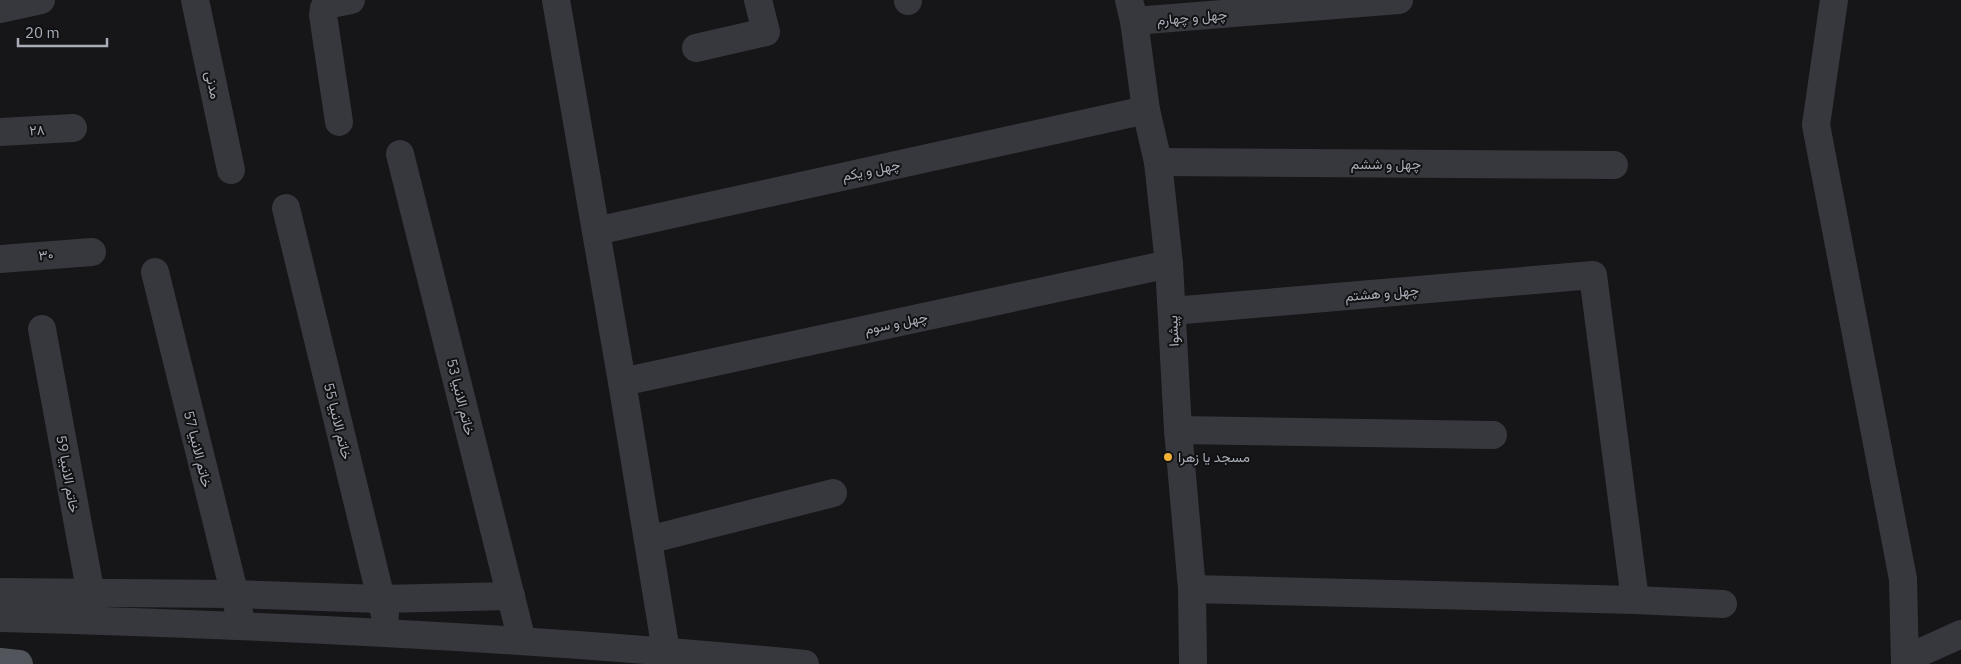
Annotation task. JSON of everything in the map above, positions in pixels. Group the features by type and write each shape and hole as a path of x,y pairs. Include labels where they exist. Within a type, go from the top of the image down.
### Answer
{"main road":[{"path":"0,662 19,664"}],"street":[{"path":"0,9 41,0"},
{"name":"مدنی","path":"195,0 232,170"},
{"path":"339,122 323,15 324,8 330,4 351,0"},
{"path":"556,0 666,651"},
{"path":"696,48 766,32 758,0"},
{"name":"چهل و چهارم","path":"1132,11 1400,0"},
{"path":"1834,0 1816,125 1903,579 1906,661 1961,634"},
{"name":"پیشوا","path":"1132,11 1146,110 1158,162 1170,264 1178,430 1192,589 1193,664"},
{"name":"چهل و یکم","path":"596,231 1146,110"},
{"name":"۲۸","path":"0,132 73,128"},
{"name":"خاتم الانبیا 53","path":"400,154 522,641"},
{"name":"چهل و ششم","path":"1158,162 1614,165"},
{"name":"خاتم الانبیا 55","path":"286,208 389,634"},
{"name":"۳۰","path":"0,259 92,252"},
{"name":"چهل و سوم","path":"622,382 1170,264"},
{"name":"خاتم الانبیا 57","path":"154,272 242,625"},
{"name":"چهل و هشتم","path":"1172,311 1593,275 1635,600"},
{"name":"خاتم الانبیا 59","path":"42,329 93,607"},
{"path":"1178,430 1493,435"},
{"path":"648,540 833,494"},
{"path":"1192,589 1635,600 1723,604"},
{"path":"0,592 93,607 242,625 522,641 666,651 806,664"},
{"path":"0,618 234,594 381,599 512,596"}],"place":[{"name":"مسجد یا زهرا","path":"1168,457"}]}
